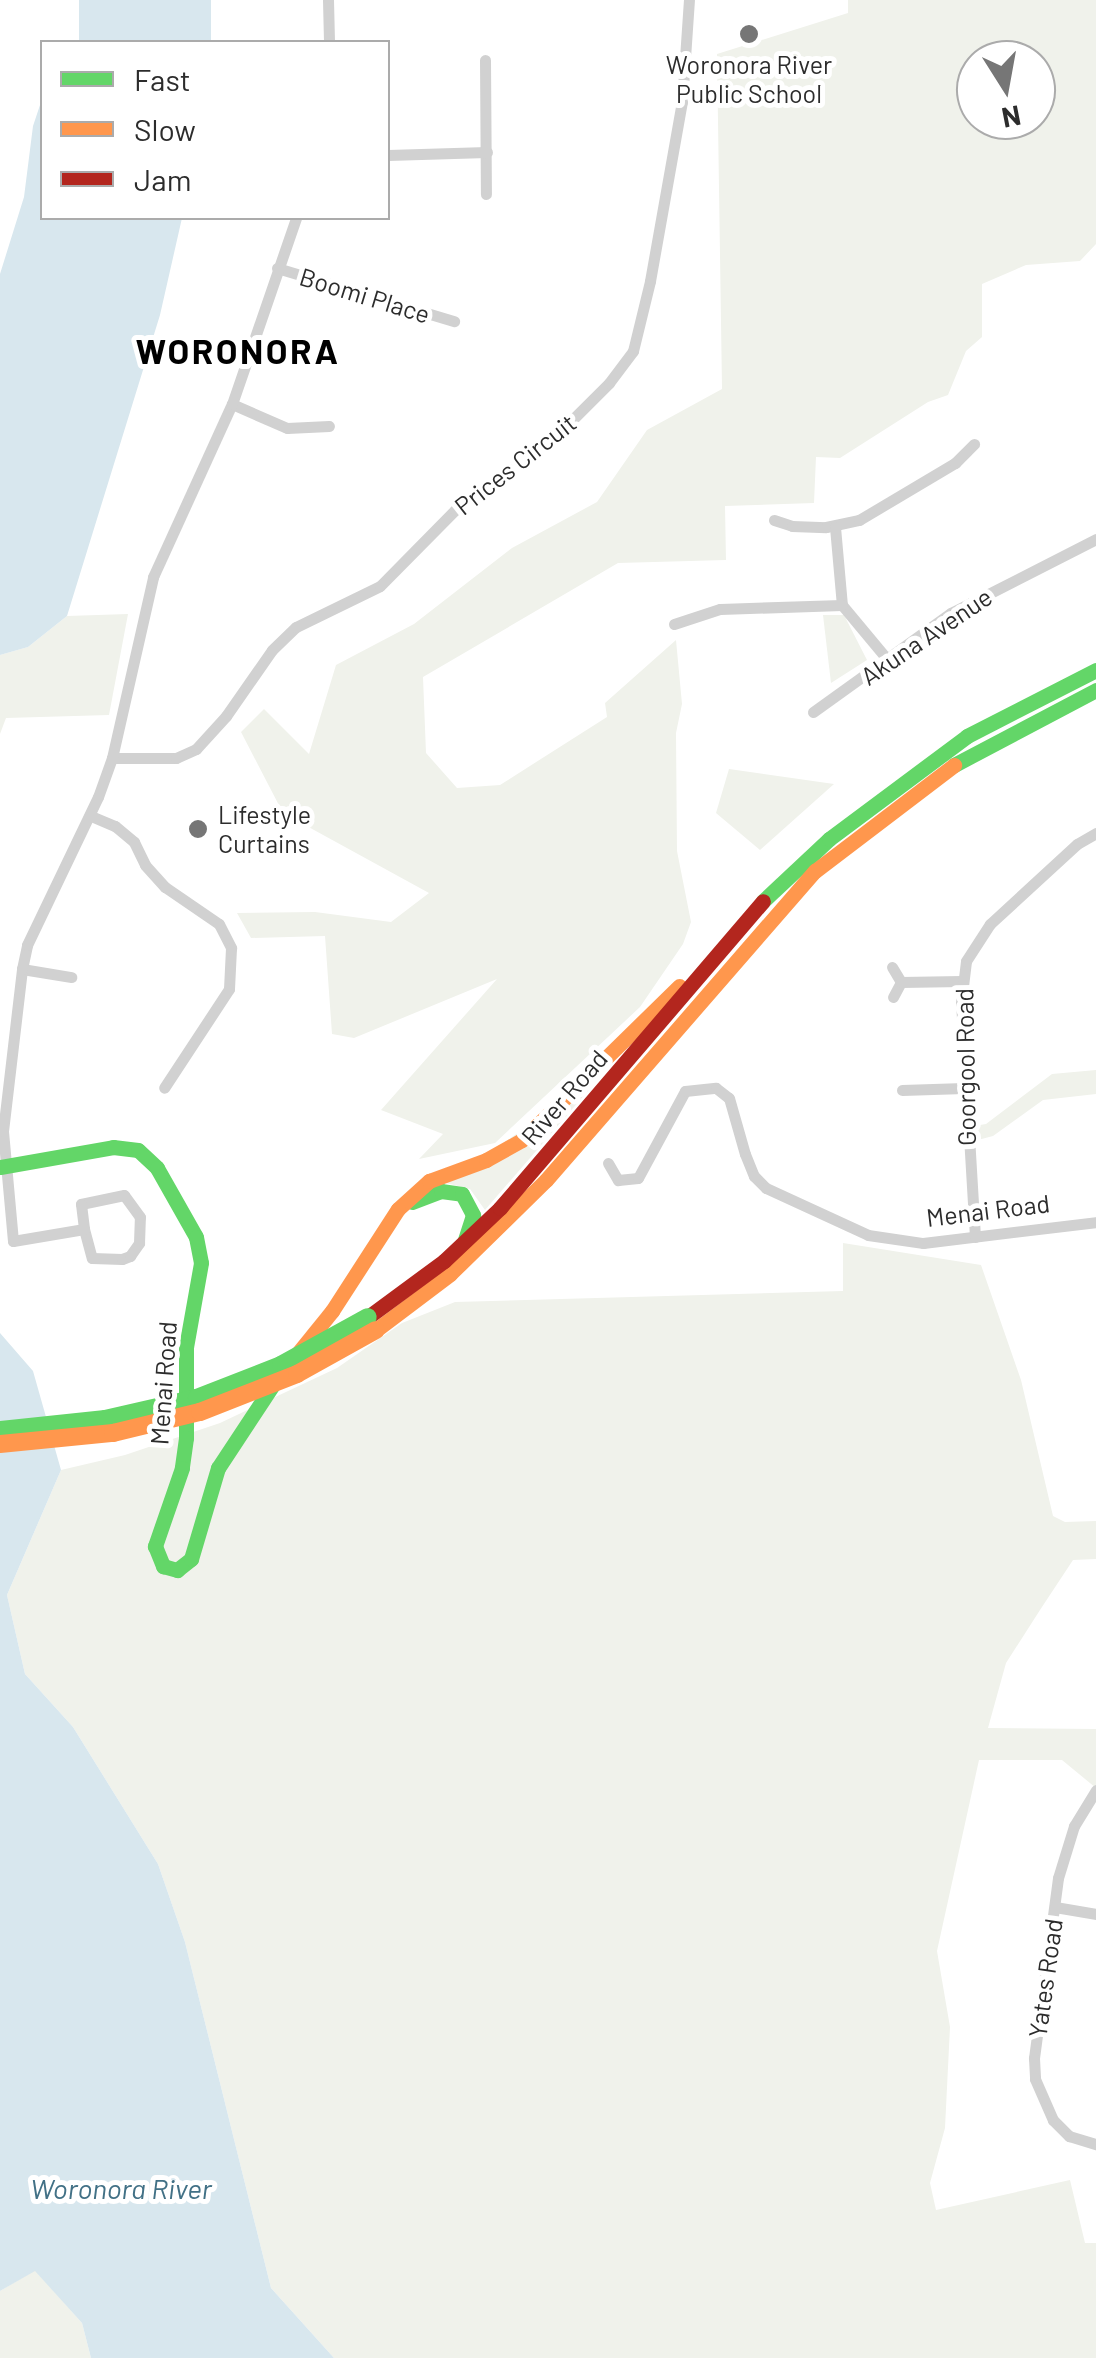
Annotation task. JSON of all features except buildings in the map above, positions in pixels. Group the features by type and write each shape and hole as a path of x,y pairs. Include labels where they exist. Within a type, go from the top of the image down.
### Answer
{"main road":[{"name":"River Road","path":"0,1430 105,1420 197,1398 372,1323 463,1245 579,1119 762,902 828,839 898,783 966,736 1096,670"},
{"name":"River Road","path":"0,1444 113,1433 200,1412 296,1374 450,1274 546,1180 773,914 815,871 919,788 975,752 1096,690"},
{"path":"398,1210 404,1199 429,1181 486,1160 522,1140 727,943"},
{"name":"Menai Road","path":"2,1167 113,1147 138,1150 157,1168 196,1237 201,1263 186,1348 186,1438 182,1468 155,1546 159,1562 172,1570 190,1559 208,1491 236,1434 332,1311 398,1210"},
{"path":"398,1210 441,1191 462,1194 474,1215 463,1245"}],"street":[{"path":"328,0 329,40"},
{"name":"Prices Circuit","path":"112,758 176,758 196,749 226,716 272,650 296,627 380,586 455,510 563,429 610,383 633,350 650,281 682,102 689,0"},
{"path":"485,60 486,194"},
{"path":"390,155 487,152"},
{"path":"84,1229 13,1241 2,1167 2,1131 22,969 32,934 91,816 112,758 153,577 232,404 295,220"},
{"name":"Boomi Place","path":"277,268 454,321"},
{"path":"232,404 287,428 329,426"},
{"path":"774,520 792,526 836,527 875,512 955,463 974,444"},
{"path":"836,527 842,605 887,659"},
{"name":"Akuna Avenue","path":"813,712 971,601 1096,539"},
{"path":"674,624 720,610 842,605"},
{"path":"91,816 115,826 134,842 145,864 165,888 219,924 232,948 229,990 164,1088"},
{"name":"Goorgool Road","path":"975,1237 964,1088 962,981 966,961 990,924 1077,844 1096,833"},
{"path":"892,967 902,982"},
{"path":"22,969 71,977"},
{"path":"902,982 962,981"},
{"path":"893,997 902,982"},
{"name":"Menai Road","path":"608,1163 618,1180 638,1178 685,1091 716,1088 730,1098 754,1176 782,1198 886,1240 914,1244 1096,1222"},
{"path":"902,1090 964,1088"},
{"path":"124,1195 140,1217 138,1243 122,1259 92,1258 84,1229 81,1204 124,1195"},
{"name":"Yates Road","path":"1096,1790 1065,1849 1035,2078 1053,2120 1069,2136 1096,2144"},
{"path":"1055,1907 1096,1914"}],"shaded area":[{"path":"848,0 1096,0 1096,244 1080,261 1026,265 982,284 982,337 966,351 948,395 928,402 840,458 816,457 814,503 725,506 726,560 618,563 423,677 426,753 457,788 500,785 607,717 605,703 676,640 682,704 676,733 677,851 691,922 683,944 640,1007 495,1143 419,1159 443,1134 381,1110 497,979 354,1038 332,1034 325,936 251,938 237,913 315,912 391,922 429,893 283,813 241,732 264,709 309,754 336,665 414,624 512,548 597,502 647,430 722,389 717,54 848,13"},
{"path":"128,614 109,715 6,718 0,734 0,655 28,647 67,616"},
{"path":"823,615 844,615 867,660 831,683"},
{"path":"729,769 834,784 760,850 716,813"},
{"path":"1096,1070 1096,1094 1043,1100 993,1136 974,1141 974,1126 986,1124 1052,1074"},
{"path":"591,1082 593,1085 485,1210 470,1189 446,1183"},
{"path":"843,1243 981,1265 1021,1380 1053,1516 1065,1522 1096,1521 1096,1559 1073,1560 1006,1663 988,1728 1096,1729 1096,1788 1062,1760 979,1760 937,1951 950,2027 945,2128 930,2183 936,2210 1070,2180 1085,2243 1096,2243 1096,2358 334,2358 271,2288 185,1942 158,1864 73,1727 25,1674 7,1595 61,1470 125,1455 220,1423 337,1368 402,1323 455,1302 843,1291"},
{"path":"35,2270 82,2323 91,2358 0,2358 0,2291"}],"water":[{"path":"79,0 211,0 211,40 79,40"},
{"path":"40,105 40,220 182,220 160,315 67,616 28,647 0,655 0,274 24,197 33,126"},
{"name":"Woronora River","path":"0,1333 33,1371 61,1470 7,1595 25,1674 73,1727 158,1864 185,1942 271,2288 334,2358 91,2358 82,2323 35,2271 0,2291"}],"traffic: fast":[{"path":"763,901 829,839 967,736 1096,670"},
{"path":"954,765 1096,690"},
{"path":"0,1167 113,1147 138,1150 157,1168 196,1237 201,1263 186,1347 186,1438 182,1468 155,1546 163,1566 177,1570 191,1559 218,1468 274,1383"},
{"path":"412,1202 441,1191 462,1194 473,1215 465,1240"},
{"path":"0,1430 105,1419 197,1398 281,1365 368,1317"}],"traffic: slow":[{"path":"376,1330 450,1274 546,1180 815,871 954,765"},
{"path":"398,1209 429,1181 486,1160 522,1140 679,986"},
{"path":"298,1353 332,1311 398,1209"},
{"path":"0,1444 113,1433 200,1412 297,1374 376,1330"}],"traffic: jam":[{"path":"368,1317 444,1261 500,1208 763,901"}],"place":[{"name":"Woronora River Public School","path":"749,34"},
{"name":"Lifestyle Curtains","path":"198,829"}],"district":[{"name":"WORONORA","path":"238,350"}]}
